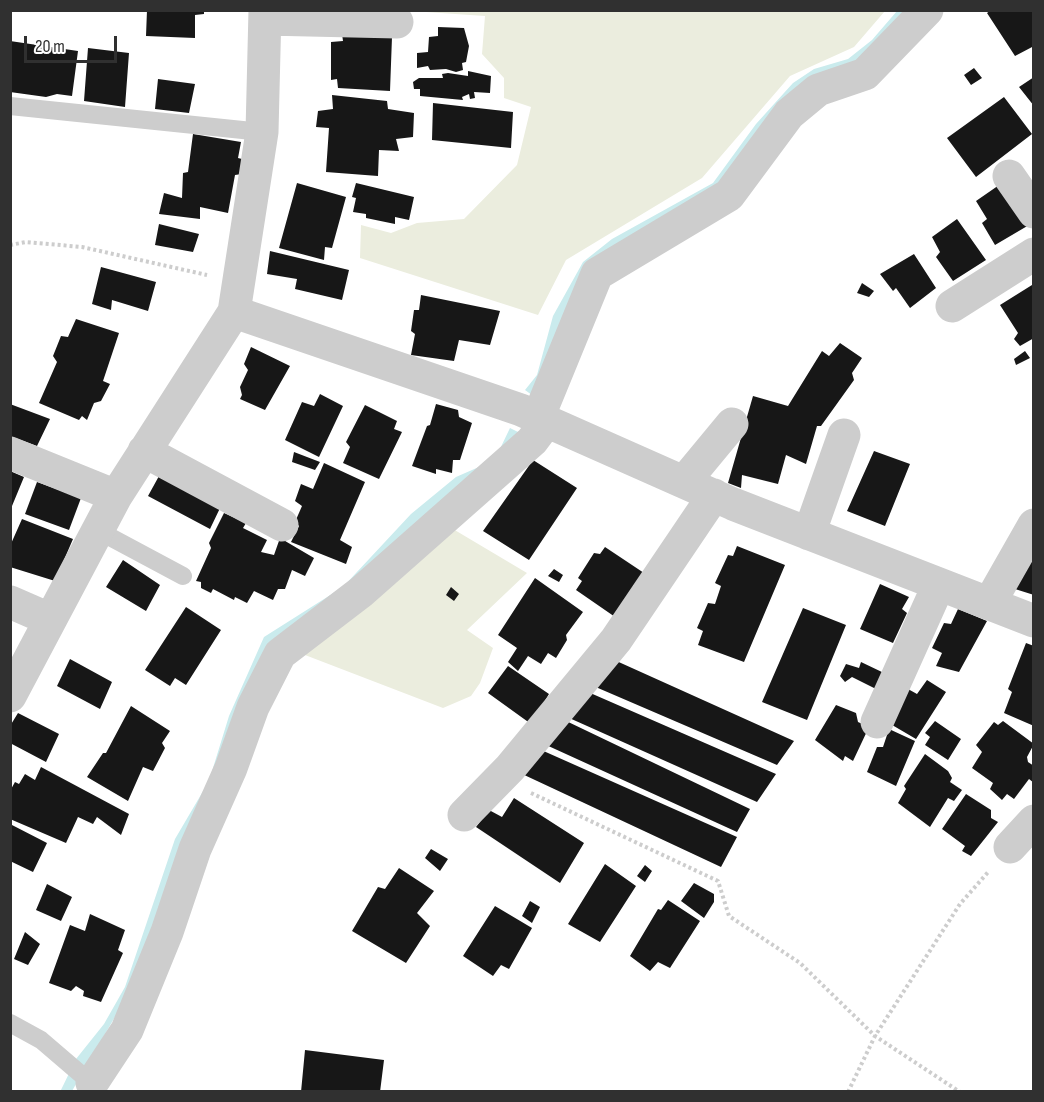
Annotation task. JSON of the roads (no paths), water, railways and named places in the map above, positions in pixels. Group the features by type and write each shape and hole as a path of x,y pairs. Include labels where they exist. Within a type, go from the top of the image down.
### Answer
{"street":[{"path":"96,1088 127,1030 167,932 195,849 231,768 253,707 280,654 370,585 532,441 543,420 597,274 729,195 789,114 818,90 865,74 927,10"},
{"path":"10,696 116,496 236,297 262,132 265,15 397,22"},
{"path":"1009,176 1034,212"},
{"path":"952,306 1034,254"},
{"path":"236,297 543,420 809,534 1034,621"},
{"path":"684,482 732,424"},
{"path":"809,534 844,435"},
{"path":"144,451 282,525"},
{"path":"10,453 116,496"},
{"path":"464,815 501,778 616,640 714,495"},
{"path":"989,604 1034,525"},
{"path":"877,722 939,584"},
{"path":"10,602 50,619"},
{"path":"1010,847 1034,821"}],"lane":[{"path":"10,106 262,132"},
{"path":"97,530 183,576"},
{"path":"10,1023 40,1040 96,1088"}],"water":[{"path":"897,11 913,11 720,192 602,260 536,398 525,390 537,375 553,316 583,262 612,239 713,183 756,124 793,83 814,69 848,59 872,40"},
{"path":"510,428 522,434 272,650 152,953 72,1091 60,1092 76,1059 104,1024 125,987 175,839 209,781 229,716 264,637 343,587 411,514 456,477 488,463 498,453"}]}
